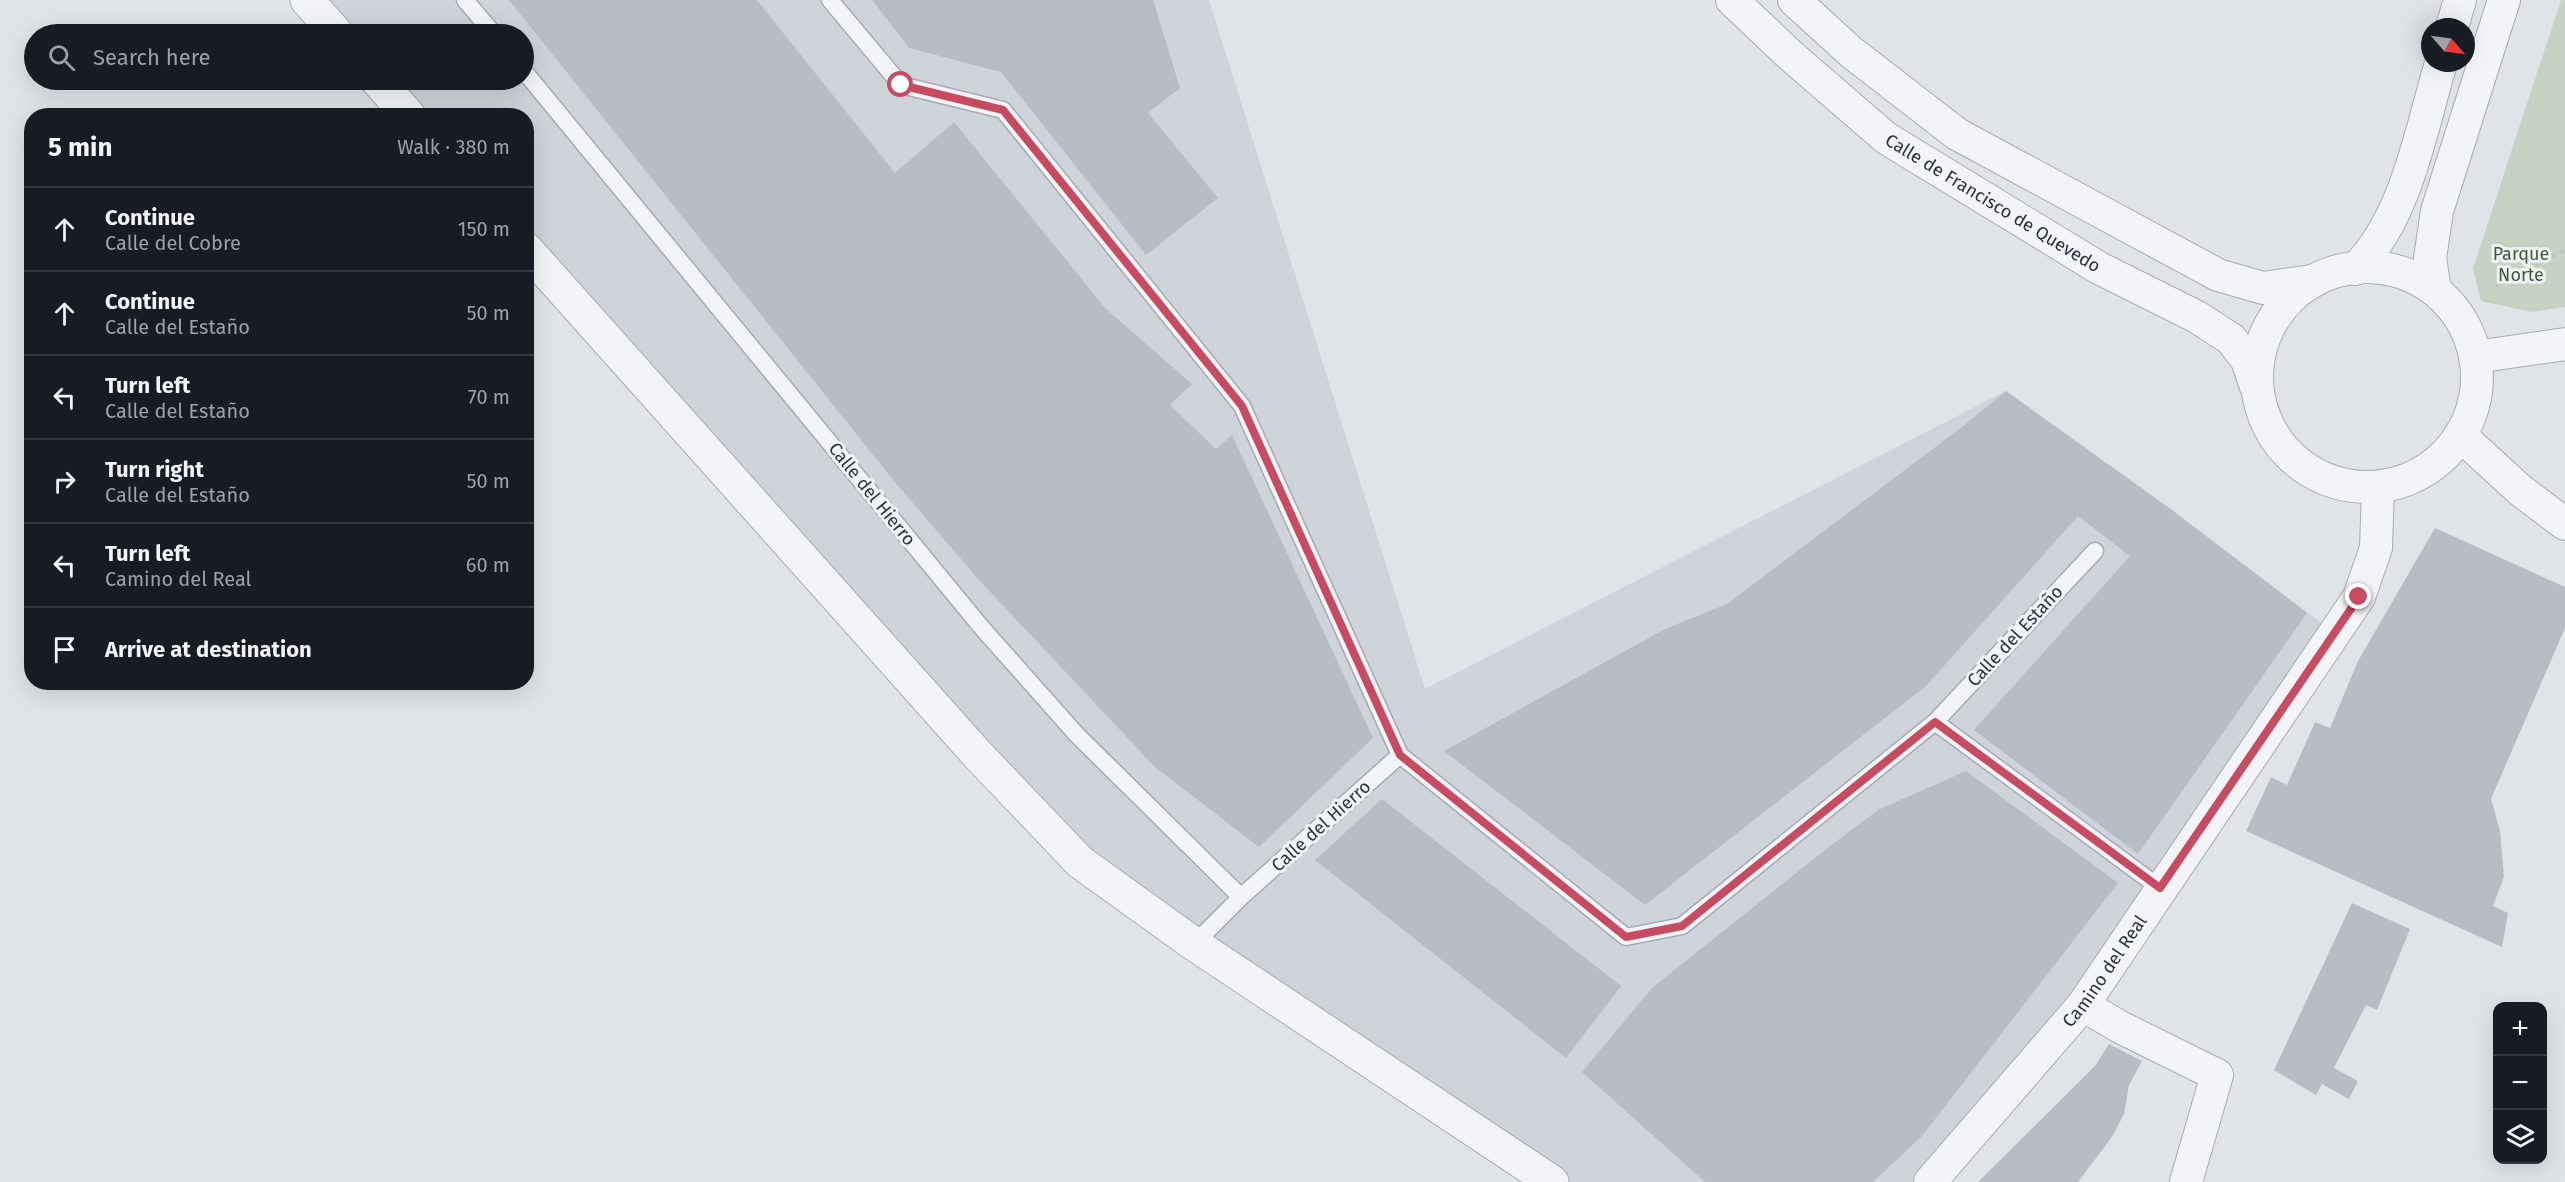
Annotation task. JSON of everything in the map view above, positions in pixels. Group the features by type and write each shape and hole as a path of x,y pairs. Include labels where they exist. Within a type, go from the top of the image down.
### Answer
{"street":[{"path":"307,0 328,24"},
{"name":"Calle de Francisco de Quevedo","path":"1732,0 1790,55 1886,138 2099,268 2197,317 2231,339 2247,360 2269,429 2296,463 2328,482 2378,488"},
{"path":"1794,0 1851,52 1958,134 2218,275 2247,286 2263,288 2312,281 2335,271 2375,267 2403,272 2435,290 2457,313 2475,357 2476,391 2460,435 2445,456 2415,477 2378,488"},
{"path":"2455,18 2460,0"},
{"path":"2435,290 2430,258 2438,211 2504,0"},
{"path":"2355,269 2372,253 2384,236 2400,199 2438,72"},
{"path":"386,90 402,108"},
{"path":"534,258 977,754 1072,854 1194,944 1552,1182"},
{"path":"2256,387 2262,342 2280,309 2312,281"},
{"path":"2475,357 2565,344"},
{"path":"2460,435 2520,490 2565,524"},
{"name":"Camino del Real","path":"1930,1182 2083,1005 2359,597 2376,548 2378,488"},
{"path":"2083,1005 2120,1027 2217,1075 2187,1182"}],"lane":[{"path":"465,0 485,24"},
{"path":"830,0 901,85 1003,110 1242,406 1400,755"},
{"name":"Calle del Hierro","path":"534,83 982,628 1077,735 1241,897"},
{"name":"Calle del Estaño","path":"1400,755 1626,937 1682,926 1935,722 2095,551"},
{"path":"1935,722 2160,888"},
{"name":"Calle del Hierro","path":"1194,944 1241,897 1400,755"}],"path":[{"path":"2496,286 2565,250"}],"shaded area":[{"path":"307,0 1209,0 1425,689 2006,391 2172,510 2335,633 2160,888 1930,1182 1552,1182 1080,862 534,257 534,108 403,108 386,90 534,90 534,24 328,24"}],"green space":[{"name":"Parque Norte","path":"2561,0 2565,0 2565,307 2532,312 2481,301 2473,268"}],"building":[{"path":"509,0 757,0 895,173 954,122 1106,309 1192,384 1170,405 1216,449 1232,435 1373,738 1259,847 1155,767 978,579 894,481 534,31 534,24 528,24"},
{"path":"872,0 1153,0 1180,88 1148,113 1218,198 1146,255 1001,72 909,48"},
{"path":"2006,391 2172,510 2307,613 2138,854 1974,730 2130,556 2078,516 1926,686 1645,905 1444,751 1665,629 1727,604 1962,427"},
{"path":"2435,528 2565,587 2565,628 2491,799 2500,831 2504,877 2493,906 2508,913 2502,947 2246,831 2271,777 2287,785 2315,722 2330,728 2358,661"},
{"path":"1966,771 2118,883 1922,1136 1873,1182 1705,1182 1582,1072 1652,988 1830,846 1878,810"},
{"path":"1382,799 1621,986 1566,1058 1315,860"},
{"path":"2352,903 2410,929 2377,1010 2366,1005 2334,1068 2358,1081 2349,1099 2322,1084 2316,1095 2274,1070"},
{"path":"2109,1044 2142,1061 2129,1085 2124,1114 2112,1137 2078,1182 1978,1182 2095,1066"}],"route":[{"path":"901,85 1003,110 1167,310 1242,406 1400,755 1626,937 1682,926 1935,722 2160,888 2359,597"}]}
